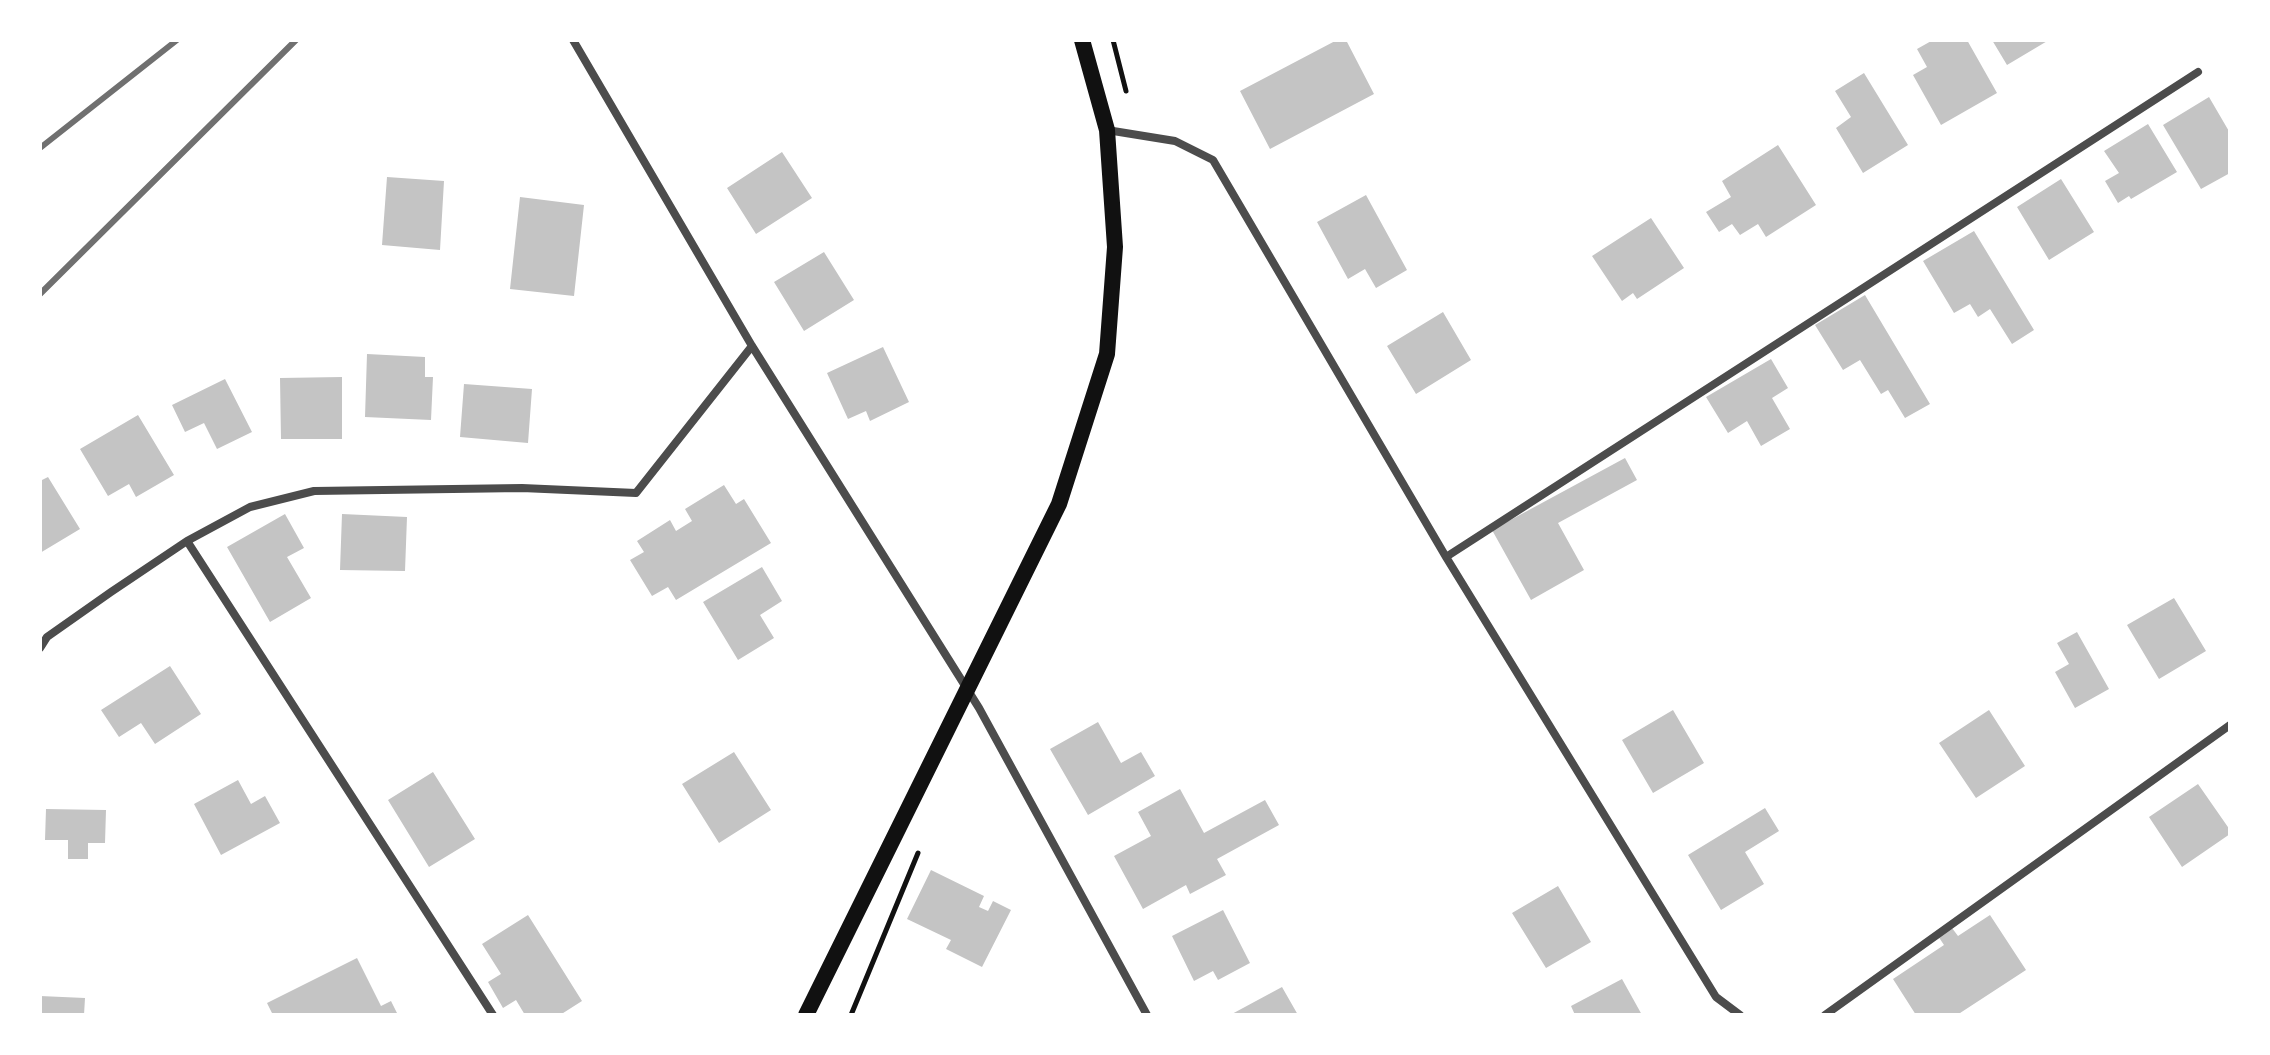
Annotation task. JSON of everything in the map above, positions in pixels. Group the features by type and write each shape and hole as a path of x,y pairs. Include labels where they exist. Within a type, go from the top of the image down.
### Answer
{"main road":[{"path":"806,1015 1059,504 1107,354 1115,247 1107,130 1082,40"}],"street":[{"path":"573,40 752,346 979,708 1147,1015"},
{"path":"1446,557 2198,72"},
{"path":"1107,130 1175,141 1213,160 1446,557 1716,997 1740,1015"},
{"path":"40,648 47,637 187,541 250,507 314,491 522,488 636,493 752,346"},
{"path":"187,541 493,1015"},
{"path":"1825,1015 2230,725"}],"building":[{"path":"1337,40 1346,40 1374,94 1270,149 1240,91"},
{"path":"1933,40 1967,40 1997,93 1941,125 1913,75 1927,67 1917,49"},
{"path":"1992,40 2049,40 2007,65"},
{"path":"1864,73 1908,145 1863,173 1836,128 1851,117 1835,91"},
{"path":"2209,97 2230,133 2230,173 2201,189 2163,125"},
{"path":"2148,124 2177,172 2131,199 2129,196 2118,203 2105,181 2119,173 2104,151"},
{"path":"1778,145 1816,205 1766,237 1758,224 1740,235 1732,224 1719,232 1706,212 1731,197 1722,181"},
{"path":"782,152 812,198 756,234 727,188"},
{"path":"387,177 444,181 440,250 382,245"},
{"path":"2061,179 2094,232 2049,260 2017,207"},
{"path":"1366,195 1407,270 1376,288 1365,269 1348,279 1317,222"},
{"path":"520,197 584,205 574,296 510,289"},
{"path":"1651,218 1684,268 1637,299 1633,293 1622,301 1592,256"},
{"path":"1974,231 2034,330 2012,344 1990,309 1978,317 1970,304 1954,313 1923,261"},
{"path":"824,252 854,300 804,331 774,282"},
{"path":"1865,295 1930,404 1905,418 1888,390 1881,394 1860,360 1843,370 1815,325"},
{"path":"1443,312 1471,360 1416,394 1387,346"},
{"path":"883,347 909,402 870,421 866,411 848,419 827,373"},
{"path":"367,354 425,357 425,377 433,377 431,420 365,417"},
{"path":"1771,359 1788,388 1772,398 1790,429 1761,446 1747,421 1728,433 1706,397"},
{"path":"342,377 342,439 281,439 280,378"},
{"path":"225,379 252,432 217,449 204,423 185,432 172,405"},
{"path":"464,384 532,389 528,443 460,437"},
{"path":"138,415 174,475 136,497 129,484 108,496 80,449"},
{"path":"1625,458 1637,480 1558,523 1584,570 1531,600 1492,530"},
{"path":"48,477 80,529 40,553 40,481"},
{"path":"724,485 736,504 744,499 771,543 676,600 668,587 652,596 630,560 644,552 637,541 670,520 676,531 692,521 685,509"},
{"path":"285,514 304,548 287,557 311,598 270,622 227,547"},
{"path":"342,514 407,517 405,571 340,570"},
{"path":"762,567 782,601 760,615 774,638 738,660 703,602"},
{"path":"2174,598 2206,651 2159,679 2127,625"},
{"path":"2077,632 2109,689 2075,708 2055,672 2069,664 2057,643"},
{"path":"170,666 201,714 155,744 141,723 119,737 101,710"},
{"path":"1673,710 1704,763 1653,793 1622,740"},
{"path":"1989,710 2025,766 1976,798 1939,743"},
{"path":"1098,722 1121,763 1141,752 1155,776 1088,815 1050,749"},
{"path":"734,752 771,810 719,843 682,784"},
{"path":"433,772 475,839 429,867 388,800"},
{"path":"238,780 251,804 265,796 280,823 221,855 194,804"},
{"path":"2198,784 2230,834 2182,867 2149,817"},
{"path":"1180,789 1204,833 1265,800 1279,825 1217,859 1226,875 1190,894 1186,885 1143,909 1114,856 1151,836 1138,812"},
{"path":"1765,808 1779,831 1745,852 1764,884 1721,910 1688,855"},
{"path":"46,809 106,810 105,843 88,843 88,859 68,859 68,840 45,840"},
{"path":"931,870 984,896 979,907 988,911 993,901 1011,910 982,967 946,949 951,940 907,919"},
{"path":"1558,886 1591,942 1546,968 1512,913"},
{"path":"1223,910 1250,963 1218,980 1213,971 1194,981 1172,936"},
{"path":"528,915 582,1001 560,1015 525,1015 516,1000 503,1008 488,982 501,974 482,944"},
{"path":"1990,915 2026,970 1957,1015 1916,1015 1893,979 1944,945 1938,936 1952,928 1958,936"},
{"path":"357,958 381,1006 391,1001 398,1015 273,1015 267,1003"},
{"path":"1622,979 1642,1015 1575,1015 1571,1006"},
{"path":"1282,987 1298,1015 1230,1015"},
{"path":"40,996 85,998 84,1015 40,1015"}],"railway":[{"path":"40,148 177,40"},
{"path":"40,294 296,40"}]}
